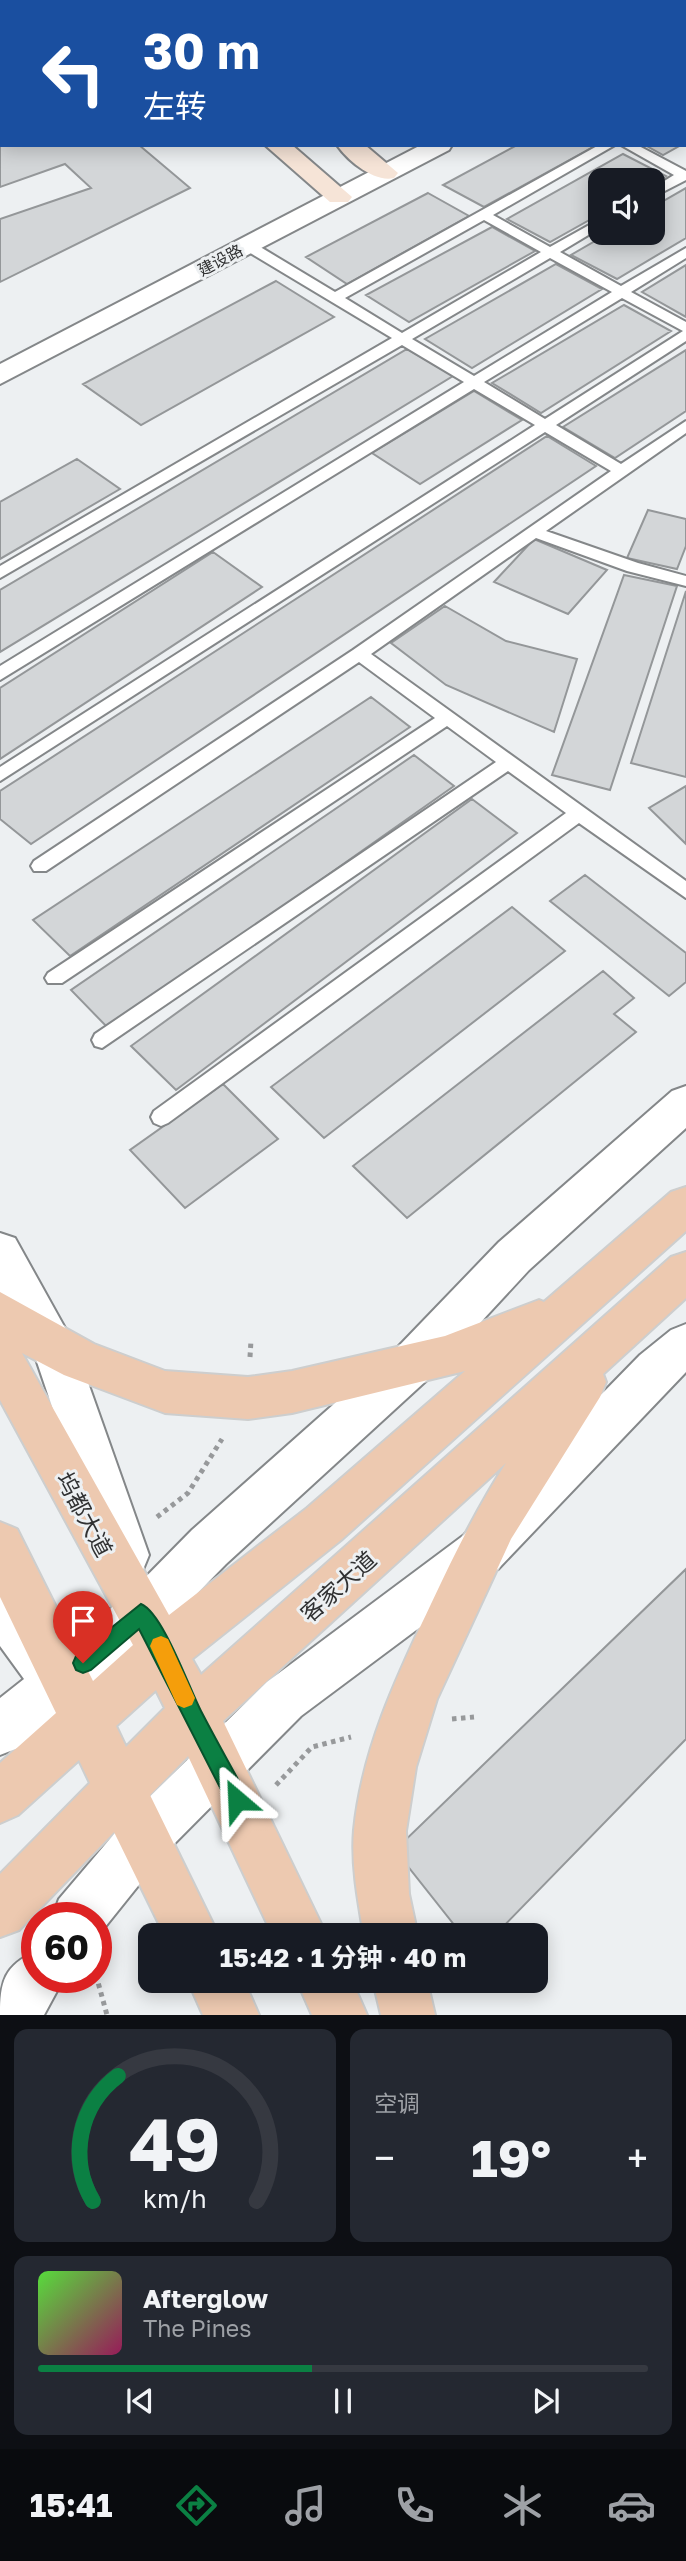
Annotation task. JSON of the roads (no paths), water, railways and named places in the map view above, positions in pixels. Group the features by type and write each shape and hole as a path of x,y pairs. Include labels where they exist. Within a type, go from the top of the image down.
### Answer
{"main road":[{"path":"279,147 339,197"},
{"path":"352,147 385,173"},
{"path":"0,1797 69,1695 151,1625 324,1524 686,1205"},
{"path":"0,1312 80,1360 165,1392 248,1398 304,1390 445,1357 495,1340 542,1319 586,1293 624,1262"},
{"name":"客家大道","path":"0,1911 192,1716 605,1347 686,1271"},
{"path":"389,1923 383,1894 380,1831 391,1767 414,1694 481,1552 524,1473 555,1430 605,1347"},
{"name":"坞都大道","path":"0,1356 151,1625 192,1716 220,1765 295,1923"},
{"path":"0,1546 69,1695 186,1923"},
{"path":"221,1993 232,2015"},
{"path":"330,1993 341,2015"},
{"path":"403,1993 408,2015"}],"street":[{"name":"建设路","path":"0,375 436,147"},
{"path":"151,1625 209,1547 411,1364 514,1256 686,1103"},
{"path":"0,1252 53,1346 151,1625"},
{"path":"91,1902 144,1838 284,1699 481,1552 656,1370 686,1344"},
{"path":"0,1605 69,1695 0,1730"},
{"path":"12,2015 27,1993"}],"lane":[{"path":"335,298 605,147"},
{"path":"631,147 685,176"},
{"path":"666,166 686,156"},
{"path":"665,187 685,176"},
{"path":"484,215 686,328"},
{"path":"0,573 588,230"},
{"path":"247,245 405,338 621,471"},
{"path":"0,674 686,251"},
{"path":"0,775 686,335"},
{"path":"40,866 359,654 686,426"},
{"path":"534,532 633,567 686,580"},
{"path":"359,654 686,891"},
{"path":"55,978 447,718"},
{"path":"102,1040 509,762"},
{"path":"161,1117 579,813"}]}
